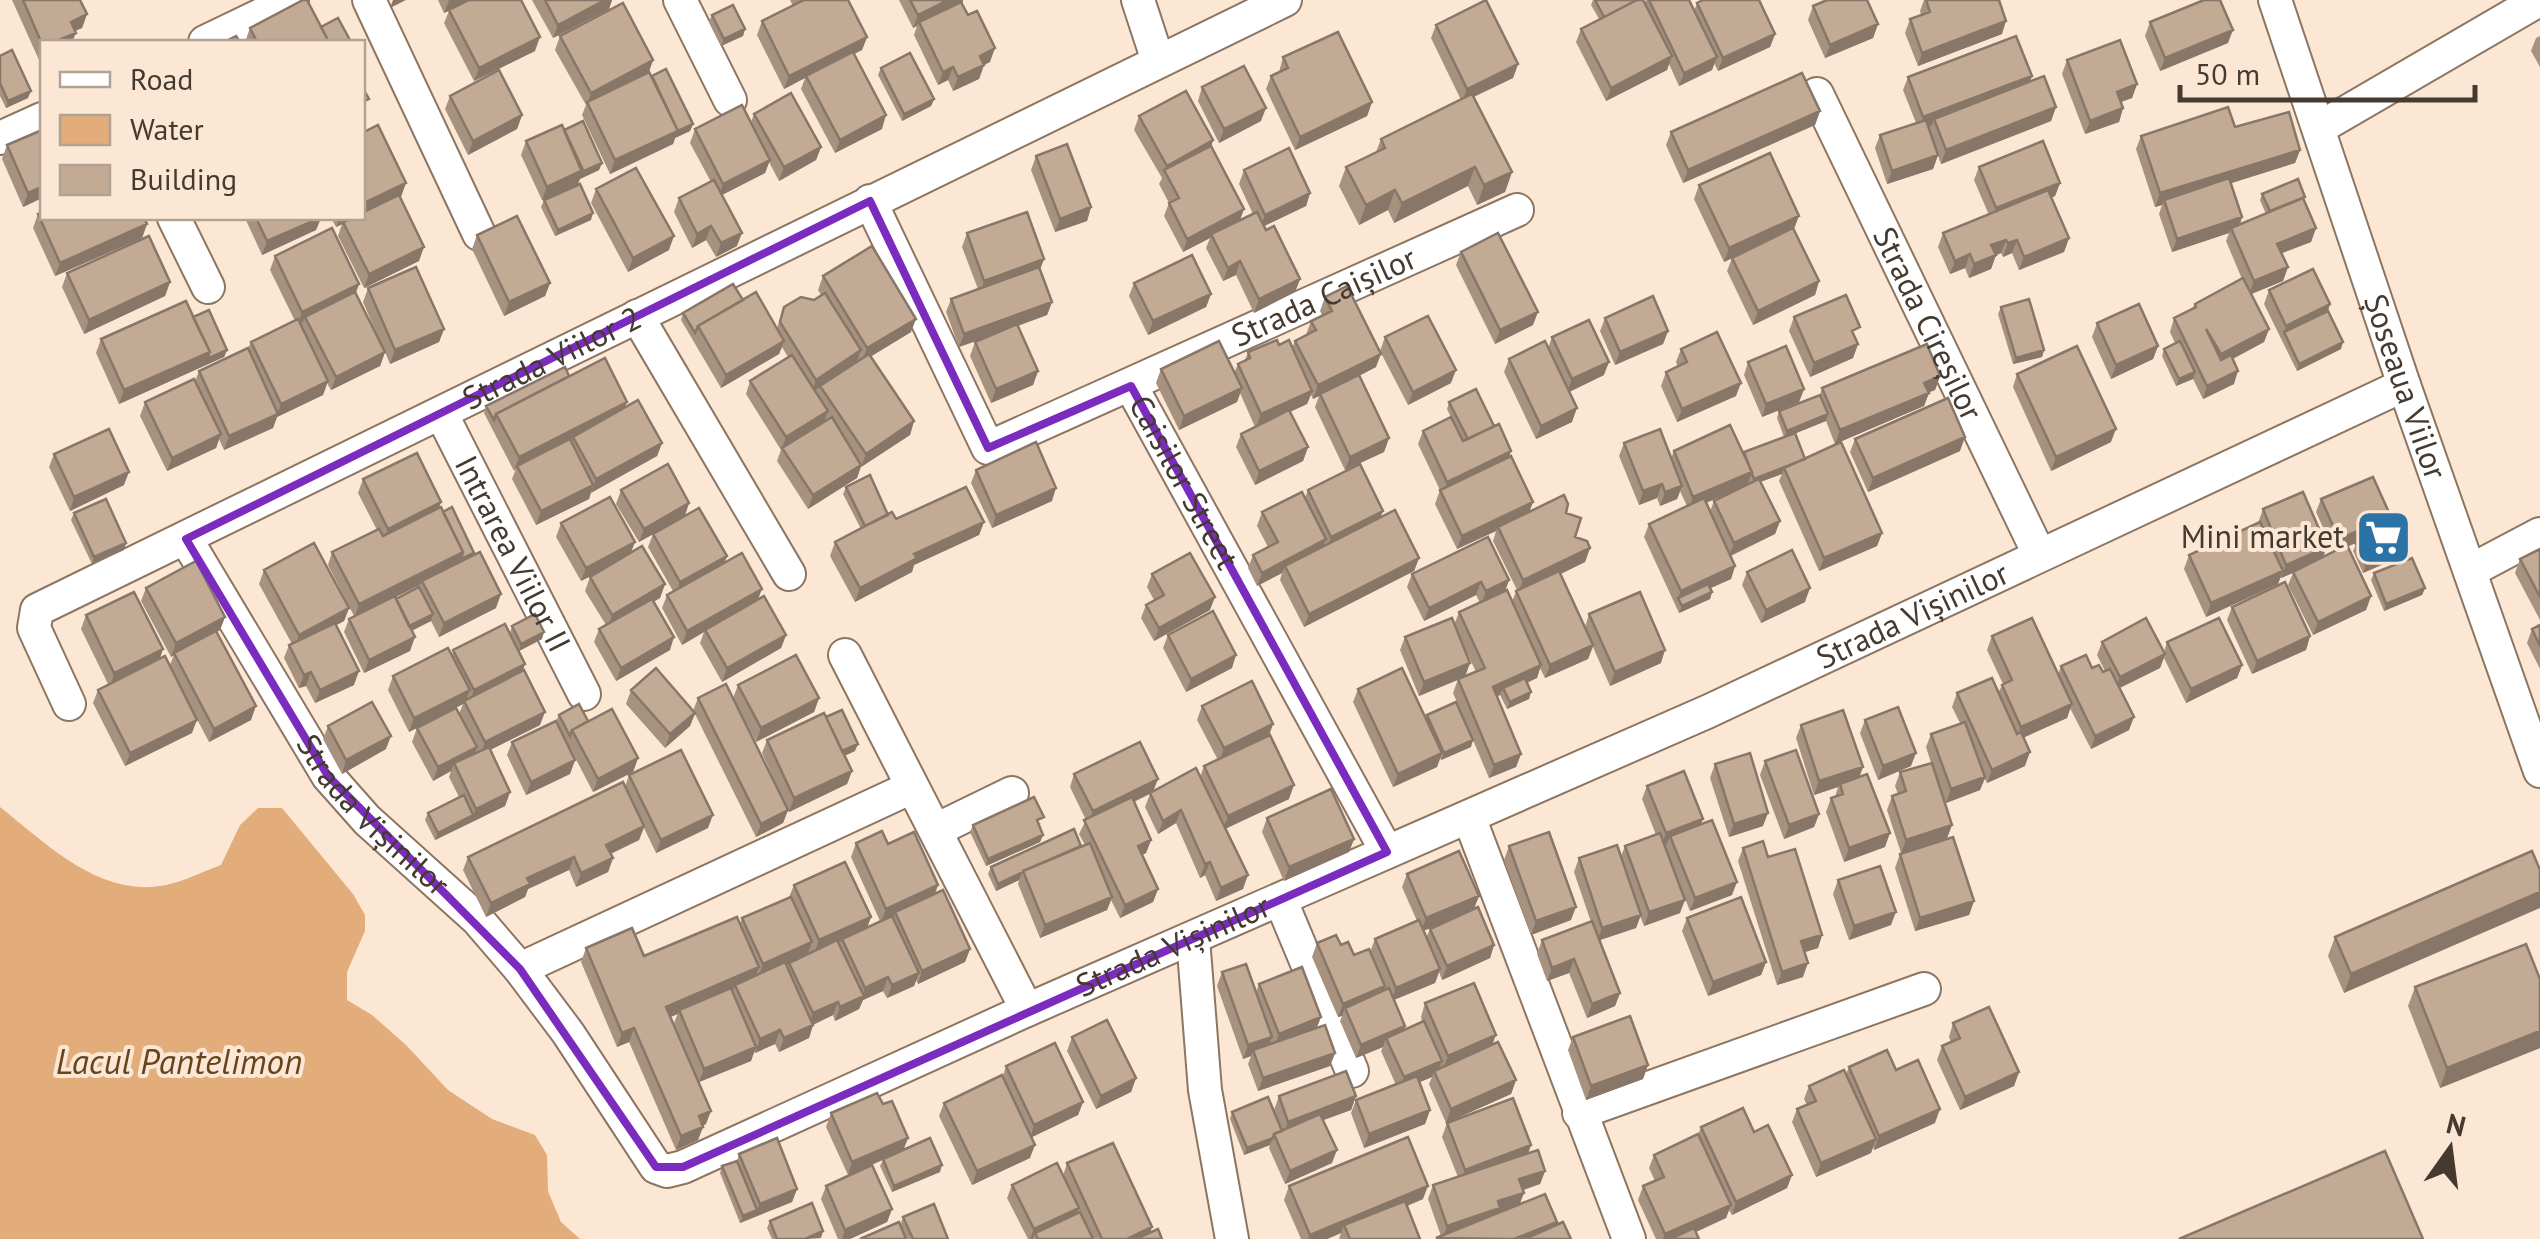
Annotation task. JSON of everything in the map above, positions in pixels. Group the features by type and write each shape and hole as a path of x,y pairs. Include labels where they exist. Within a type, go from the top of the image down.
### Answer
{"street":[{"path":"209,40 292,0"},
{"path":"369,0 479,234"},
{"path":"680,0 730,100"},
{"path":"1138,0 1158,61"},
{"name":"Strada Viilor 2","path":"68,704 34,628 37,610 1285,0"},
{"name":"Șoseaua Viilor","path":"2275,0 2540,771"},
{"path":"2319,128 2539,0"},
{"name":"Strada Cireșilor","path":"1818,94 2039,554"},
{"path":"0,138 40,120"},
{"name":"Caisilor Street","path":"870,201 988,448 1131,386 1386,852"},
{"name":"Strada Caișilor","path":"1131,386 1517,210"},
{"path":"175,220 208,287"},
{"path":"637,316 789,574"},
{"name":"Strada Vișinilor","path":"186,539 328,776 367,820 478,919 568,1032 656,1167 667,1171 683,1168 1028,1010 1709,711 2404,384"},
{"name":"Intrarea Viilor II","path":"441,413 584,694"},
{"path":"2470,571 2540,534"},
{"path":"845,656 1028,1010"},
{"path":"520,968 912,787"},
{"path":"936,830 1012,793"},
{"path":"1469,817 1629,1239"},
{"path":"1280,902 1352,1071"},
{"path":"1194,938 1205,1090 1232,1239"},
{"path":"1579,1114 1924,989"}],"highlighted area":[{"path":"870,201 988,448 1131,386 1387,852 683,1167 656,1167 520,969 328,776 186,539"}],"water":[{"name":"Lacul Pantelimon","path":"0,807 78,866 99,877 145,887 176,882 221,865 240,825 258,808 282,808 353,894 365,915 365,931 347,972 347,1000 372,1015 406,1045 448,1090 492,1119 535,1135 547,1155 548,1191 561,1222 580,1239 0,1239"}],"building":[{"path":"23,0 80,0 87,14 71,22 76,33 59,40 40,40"},
{"path":"307,0 328,40 256,40 250,28"},
{"path":"469,0 521,0 540,37 479,68 449,10"},
{"path":"545,0 605,0 558,25"},
{"path":"804,0 848,0 867,37 789,76 762,21"},
{"path":"910,0 948,0 918,15"},
{"path":"1486,0 1518,64 1467,89 1436,25"},
{"path":"1595,0 1637,0 1604,17"},
{"path":"1643,0 1672,56 1611,88 1581,29"},
{"path":"1649,0 1689,0 1717,57 1684,73"},
{"path":"1759,0 1775,34 1723,58 1697,3"},
{"path":"1827,0 1867,0 1878,24 1830,45 1813,6"},
{"path":"1926,0 1999,0 2006,21 1922,53 1910,19 1930,12"},
{"path":"2204,0 2220,0 2233,30 2165,58 2150,22"},
{"path":"961,2 968,15 977,11 995,48 980,56 984,65 958,77 953,67 943,72 919,22"},
{"path":"623,3 653,60 591,93 560,36"},
{"path":"733,5 745,29 724,39 712,15"},
{"path":"338,18 350,40 328,40 321,27"},
{"path":"1338,32 1372,102 1300,137 1271,76 1288,68 1283,57"},
{"path":"2016,36 2032,76 1923,117 1908,77"},
{"path":"2120,40 2137,84 2117,92 2123,108 2090,121 2067,60"},
{"path":"12,50 31,91 8,101 0,83 0,56"},
{"path":"853,52 886,115 840,140 806,76"},
{"path":"910,53 934,99 904,114 881,68"},
{"path":"1244,66 1266,108 1224,129 1202,87"},
{"path":"666,69 693,124 678,131 652,76"},
{"path":"499,70 522,115 473,141 450,96"},
{"path":"649,72 678,131 615,160 587,102"},
{"path":"1802,73 1820,111 1688,170 1671,132"},
{"path":"2044,76 2056,107 1946,150 1934,119"},
{"path":"1186,91 1213,140 1167,166 1139,116"},
{"path":"791,93 821,147 784,167 754,114"},
{"path":"1472,94 1512,172 1484,185 1475,167 1402,203 1395,190 1366,205 1346,167 1385,148 1381,139"},
{"path":"742,105 770,160 723,184 695,129"},
{"path":"2228,107 2235,127 2289,112 2300,150 2160,193 2141,136"},
{"path":"1926,120 1938,155 1892,171 1880,135"},
{"path":"583,121 602,163 582,172 564,130"},
{"path":"378,125 406,183 365,203 365,132"},
{"path":"562,125 583,170 547,187 526,141"},
{"path":"40,131 40,188 28,193 7,145"},
{"path":"2043,141 2060,183 1996,208 1979,167"},
{"path":"1067,144 1091,207 1060,219 1036,156"},
{"path":"1211,146 1244,209 1187,239 1169,203 1179,198 1164,170"},
{"path":"1289,148 1310,193 1265,215 1244,170"},
{"path":"1770,153 1799,216 1729,248 1699,185"},
{"path":"636,168 674,236 633,258 596,189"},
{"path":"2229,178 2242,217 2177,239 2164,200"},
{"path":"2298,179 2305,197 2270,211 2262,194"},
{"path":"714,180 742,233 721,243 711,226 697,234 679,198"},
{"path":"580,184 593,213 558,230 544,200"},
{"path":"2048,190 2069,238 2024,257 2017,240 2006,240 1991,245 1996,255 1974,264 1970,254 1955,261 1943,233"},
{"path":"399,195 424,247 369,274 343,222 365,220 365,212"},
{"path":"2303,198 2316,228 2277,244 2288,267 2254,281 2231,228"},
{"path":"1027,212 1044,259 984,281 967,233"},
{"path":"1257,212 1266,230 1274,226 1300,279 1259,299 1240,261 1228,268 1211,234"},
{"path":"517,216 550,283 509,302 477,235"},
{"path":"41,220 145,220 147,224 60,263"},
{"path":"257,220 315,220 267,241"},
{"path":"332,228 359,284 302,312 275,256"},
{"path":"1793,228 1819,281 1758,311 1732,258"},
{"path":"1498,233 1538,312 1500,330 1461,252"},
{"path":"149,236 170,282 89,320 67,273"},
{"path":"872,246 916,319 867,348 823,276"},
{"path":"1192,255 1211,294 1153,321 1134,283"},
{"path":"416,267 444,329 395,350 368,288"},
{"path":"1039,267 1052,302 964,334 951,299"},
{"path":"2313,269 2330,304 2286,326 2269,290"},
{"path":"2243,278 2269,329 2221,354 2206,329 2221,360 2231,355 2238,371 2207,386 2174,318"},
{"path":"733,284 743,300 698,326 695,333 683,313"},
{"path":"1347,286 1381,354 1318,385 1295,341 1316,330 1311,321 1332,311 1325,297"},
{"path":"355,292 385,352 336,377 305,317"},
{"path":"756,292 784,341 726,375 698,326"},
{"path":"825,293 861,350 816,380 780,322 784,307 801,297 814,300"},
{"path":"1846,295 1860,327 1852,331 1858,344 1814,363 1794,317"},
{"path":"1653,296 1668,331 1620,352 1605,318"},
{"path":"2029,299 2044,350 2016,358 2001,307"},
{"path":"186,301 210,352 124,390 101,339"},
{"path":"2139,304 2158,346 2116,365 2097,323"},
{"path":"209,310 227,350 207,359 210,352 193,317"},
{"path":"2328,311 2343,342 2299,364 2284,332"},
{"path":"1428,316 1456,370 1413,392 1385,337"},
{"path":"298,319 328,381 281,404 251,342"},
{"path":"1589,320 1609,362 1572,379 1552,337"},
{"path":"1017,324 1038,371 996,389 975,342"},
{"path":"1717,332 1741,383 1682,409 1666,372 1687,362 1681,349"},
{"path":"1277,340 1279,345 1289,340 1312,391 1261,414 1238,364 1250,358 1248,352"},
{"path":"1219,341 1242,388 1184,416 1161,369"},
{"path":"1545,341 1577,408 1541,426 1509,359"},
{"path":"2180,341 2195,372 2179,379 2164,349"},
{"path":"1927,344 1940,376 1924,383 1929,393 1840,430 1822,388"},
{"path":"1786,346 1804,389 1766,404 1748,362"},
{"path":"2077,346 2116,429 2056,457 2017,374"},
{"path":"248,348 278,414 229,436 199,371"},
{"path":"869,354 914,421 866,454 820,386"},
{"path":"792,355 828,411 786,437 750,381"},
{"path":"605,358 627,402 519,457 496,414"},
{"path":"565,367 569,376 496,414 494,420 486,406"},
{"path":"1359,375 1389,438 1350,457 1320,394"},
{"path":"194,379 221,434 172,458 145,402"},
{"path":"1476,389 1494,426 1468,439 1449,402"},
{"path":"1820,395 1828,414 1787,431 1779,411"},
{"path":"1948,398 1965,437 1873,478 1855,439"},
{"path":"638,400 662,443 596,479 573,437"},
{"path":"1289,410 1308,447 1259,471 1241,434"},
{"path":"832,417 861,465 813,495 782,448"},
{"path":"1451,417 1463,441 1499,424 1511,451 1447,482 1423,431"},
{"path":"1730,425 1752,472 1693,497 1674,451"},
{"path":"109,429 129,472 74,497 54,454"},
{"path":"1660,429 1682,486 1665,492 1662,484 1643,491 1624,443"},
{"path":"1795,433 1805,459 1754,479 1744,452"},
{"path":"570,439 593,485 541,511 517,466"},
{"path":"1036,442 1056,488 996,515 976,470"},
{"path":"1841,442 1882,533 1824,558 1784,468"},
{"path":"417,453 441,502 388,529 363,479"},
{"path":"1511,456 1533,502 1462,536 1440,490"},
{"path":"668,464 689,503 644,529 621,490"},
{"path":"1360,464 1383,511 1331,537 1308,490"},
{"path":"870,475 888,515 865,526 846,487"},
{"path":"2373,477 2391,517 2339,539 2321,499"},
{"path":"1759,479 1780,521 1734,543 1714,501"},
{"path":"966,487 984,522 914,554 917,558 860,588 835,542 892,512 896,519"},
{"path":"1302,492 1326,539 1262,573 1253,555 1278,542 1262,512"},
{"path":"2303,492 2327,547 2286,565 2263,509"},
{"path":"1564,495 1566,513 1581,518 1575,537 1587,541 1590,548 1523,580 1498,527"},
{"path":"610,497 635,542 586,568 561,523"},
{"path":"1704,498 1735,566 1681,591 1649,524"},
{"path":"106,499 126,543 94,557 74,513"},
{"path":"441,507 463,552 359,604 332,552 379,529 383,536"},
{"path":"452,507 474,553 461,559 463,552 443,512"},
{"path":"699,508 727,556 680,582 653,534"},
{"path":"1395,510 1419,558 1309,614 1285,566"},
{"path":"2260,522 2283,571 2211,603 2189,555"},
{"path":"2397,526 2406,548 2366,566 2356,544"},
{"path":"1488,537 1509,580 1486,591 1481,582 1429,608 1412,574"},
{"path":"314,543 349,608 299,635 264,570"},
{"path":"2347,545 2371,596 2318,622 2293,572"},
{"path":"642,546 665,584 612,615 590,577"},
{"path":"2540,549 2540,597 2520,559"},
{"path":"1792,550 1810,588 1766,610 1747,572"},
{"path":"480,552 501,594 444,623 422,581"},
{"path":"742,553 762,589 687,631 667,595"},
{"path":"1190,553 1215,597 1159,628 1146,605 1164,595 1152,574"},
{"path":"2412,558 2425,588 2386,604 2374,573"},
{"path":"196,561 225,617 176,643 146,588"},
{"path":"1559,571 1593,645 1550,665 1516,591"},
{"path":"2285,582 2310,636 2257,661 2232,607"},
{"path":"1708,584 1712,592 1682,606 1678,598"},
{"path":"419,587 433,614 409,626 396,599"},
{"path":"1507,590 1541,665 1493,687 1521,754 1494,765 1458,679 1485,668 1459,612"},
{"path":"134,592 163,649 114,673 86,615"},
{"path":"1640,592 1665,650 1615,672 1589,614"},
{"path":"395,596 415,637 369,660 349,619"},
{"path":"764,596 786,635 727,668 705,630"},
{"path":"652,599 674,637 621,668 599,629"},
{"path":"1213,611 1236,655 1191,679 1168,635"},
{"path":"535,614 544,632 521,644 512,626"},
{"path":"1452,618 1470,663 1424,682 1405,637"},
{"path":"2032,618 2072,704 2021,727 2002,685 2012,680 1992,636"},
{"path":"2146,618 2165,654 2120,677 2102,642"},
{"path":"2219,618 2242,665 2191,689 2167,642"},
{"path":"335,623 359,671 320,690 311,672 304,675 289,645"},
{"path":"505,624 525,664 474,690 453,650"},
{"path":"2540,625 2540,646 2532,629"},
{"path":"216,631 256,706 214,729 174,653"},
{"path":"448,648 470,690 414,718 393,676"},
{"path":"796,655 819,698 761,728 738,685"},
{"path":"2086,655 2092,668 2099,665 2103,672 2110,669 2134,717 2095,736 2061,666"},
{"path":"165,656 197,720 130,753 98,690"},
{"path":"656,668 695,713 670,734 631,690"},
{"path":"1402,668 1442,753 1398,774 1358,689"},
{"path":"524,670 545,712 485,742 464,701"},
{"path":"1525,678 1531,692 1510,702 1503,688"},
{"path":"1992,678 2017,734 2021,732 2030,752 1992,770 1957,693"},
{"path":"1252,681 1273,724 1224,748 1202,706"},
{"path":"726,684 788,810 761,824 698,698"},
{"path":"372,702 391,736 346,760 328,726"},
{"path":"1456,702 1473,740 1444,753 1427,715"},
{"path":"579,704 588,721 572,730 570,736 559,715"},
{"path":"1898,707 1916,753 1883,766 1865,720"},
{"path":"456,708 477,747 438,767 417,728"},
{"path":"612,709 638,758 598,779 572,730"},
{"path":"842,710 858,744 842,751 826,717"},
{"path":"1843,710 1863,767 1819,781 1801,725"},
{"path":"824,713 852,771 794,798 767,740"},
{"path":"556,721 575,760 531,782 512,742"},
{"path":"1965,722 1985,777 1951,789 1931,734"},
{"path":"1270,735 1294,785 1228,816 1204,766"},
{"path":"1140,742 1158,779 1093,811 1074,774"},
{"path":"489,747 510,792 476,809 454,763"},
{"path":"681,750 713,815 661,840 629,775"},
{"path":"1796,750 1819,814 1789,825 1765,761"},
{"path":"1750,753 1768,813 1734,824 1715,764"},
{"path":"1932,763 1952,825 1906,840 1892,796 1906,791 1900,772"},
{"path":"1196,768 1248,875 1221,888 1210,862 1205,864 1181,810 1163,821 1150,793"},
{"path":"1684,771 1703,819 1666,833 1647,786"},
{"path":"1867,774 1890,833 1849,848 1831,798 1843,794 1840,784"},
{"path":"623,782 644,826 606,845 613,858 581,873 574,857 527,878 530,884 491,903 468,857"},
{"path":"1331,789 1354,839 1289,867 1267,818"},
{"path":"464,795 473,815 438,833 428,813"},
{"path":"1034,797 1044,817 1037,820 1043,835 988,859 973,825"},
{"path":"1132,797 1151,840 1138,846 1158,889 1125,905 1084,820"},
{"path":"1712,820 1737,882 1695,898 1670,836"},
{"path":"1074,829 1081,846 998,884 991,867"},
{"path":"882,831 888,844 914,832 938,885 886,909 856,843"},
{"path":"1549,832 1576,907 1536,921 1509,846"},
{"path":"1660,833 1685,900 1649,912 1625,846"},
{"path":"1953,837 1974,901 1920,918 1900,854"},
{"path":"1763,841 1768,857 1795,849 1822,935 1801,941 1808,963 1782,972 1743,848"},
{"path":"1090,843 1112,897 1045,925 1023,871"},
{"path":"1617,845 1641,915 1602,928 1579,858"},
{"path":"1459,851 1479,896 1426,918 1407,874"},
{"path":"2532,851 2540,870 2540,892 2351,974 2335,937"},
{"path":"845,862 871,917 819,940 794,885"},
{"path":"1880,866 1896,912 1854,926 1838,880"},
{"path":"943,890 970,949 922,971 895,912"},
{"path":"791,897 812,942 763,964 742,918"},
{"path":"1741,897 1766,962 1713,982 1687,918"},
{"path":"1478,907 1494,945 1447,966 1430,929"},
{"path":"892,916 919,973 892,985 888,977 865,988 842,939"},
{"path":"737,917 759,967 666,1007 711,1111 699,1116 703,1127 681,1136 634,1028 622,1033 586,948 632,928 644,956"},
{"path":"1419,920 1440,969 1396,988 1375,939"},
{"path":"1592,921 1620,993 1592,1004 1574,959 1552,968 1542,940"},
{"path":"1336,935 1341,945 1348,942 1354,955 1369,949 1385,986 1343,1004 1317,943"},
{"path":"837,940 864,996 813,1013 789,963"},
{"path":"2526,944 2540,979 2540,1031 2447,1068 2415,987"},
{"path":"785,962 813,1025 784,1038 780,1030 760,1039 735,985"},
{"path":"1246,964 1272,1037 1248,1045 1222,972"},
{"path":"1302,967 1321,1017 1279,1034 1259,984"},
{"path":"1474,983 1496,1035 1448,1056 1425,1003"},
{"path":"731,988 756,1047 704,1069 679,1010"},
{"path":"1389,988 1405,1026 1361,1045 1345,1008"},
{"path":"1989,1007 2019,1072 1965,1097 1942,1046 1960,1038 1953,1023"},
{"path":"1630,1016 1648,1065 1591,1086 1573,1037"},
{"path":"1107,1020 1136,1078 1101,1096 1072,1037"},
{"path":"1424,1021 1442,1061 1404,1077 1386,1038"},
{"path":"1325,1025 1335,1053 1263,1078 1253,1050"},
{"path":"1498,1042 1516,1080 1451,1109 1434,1071"},
{"path":"1055,1043 1083,1102 1034,1125 1006,1066"},
{"path":"1887,1050 1896,1070 1918,1060 1940,1109 1879,1136 1849,1067"},
{"path":"1844,1070 1876,1139 1821,1163 1797,1109 1816,1101 1809,1086"},
{"path":"1346,1071 1356,1096 1288,1122 1279,1096"},
{"path":"1002,1075 1035,1145 977,1171 944,1103"},
{"path":"1417,1076 1430,1110 1369,1134 1356,1100"},
{"path":"877,1093 883,1104 892,1101 908,1138 852,1162 831,1113"},
{"path":"1268,1097 1282,1131 1247,1148 1232,1112"},
{"path":"1513,1098 1531,1145 1465,1170 1447,1123"},
{"path":"1743,1108 1754,1132 1768,1125 1792,1175 1736,1202 1701,1127"},
{"path":"1320,1114 1337,1150 1290,1171 1274,1134"},
{"path":"1698,1134 1731,1205 1665,1234 1643,1186 1664,1177 1654,1155"},
{"path":"1408,1137 1428,1186 1310,1235 1289,1186"},
{"path":"777,1138 797,1189 760,1204 739,1154"},
{"path":"930,1138 942,1165 894,1186 883,1159"},
{"path":"1113,1143 1152,1227 1127,1239 1102,1239 1067,1163"},
{"path":"1538,1150 1545,1171 1519,1179 1524,1193 1498,1201 1500,1208 1447,1226 1433,1185"},
{"path":"2385,1151 2423,1239 2179,1239"},
{"path":"737,1161 757,1210 743,1216 722,1166"},
{"path":"1057,1163 1079,1208 1034,1229 1012,1185"},
{"path":"872,1165 892,1209 845,1230 826,1186"},
{"path":"1545,1194 1557,1222 1514,1239 1436,1238"},
{"path":"1405,1201 1420,1239 1350,1239 1344,1225"},
{"path":"812,1203 823,1231 805,1239 777,1239 770,1221"},
{"path":"934,1204 948,1239 913,1239 903,1217"},
{"path":"1080,1212 1093,1239 1038,1239 1035,1233"},
{"path":"899,1222 906,1239 860,1239"},
{"path":"1563,1222 1571,1239 1525,1239"},
{"path":"1694,1228 1699,1239 1670,1239"},
{"path":"1158,1229 1162,1239 1136,1239"}],"place":[{"name":"Mini market","path":"2383,537"}]}
